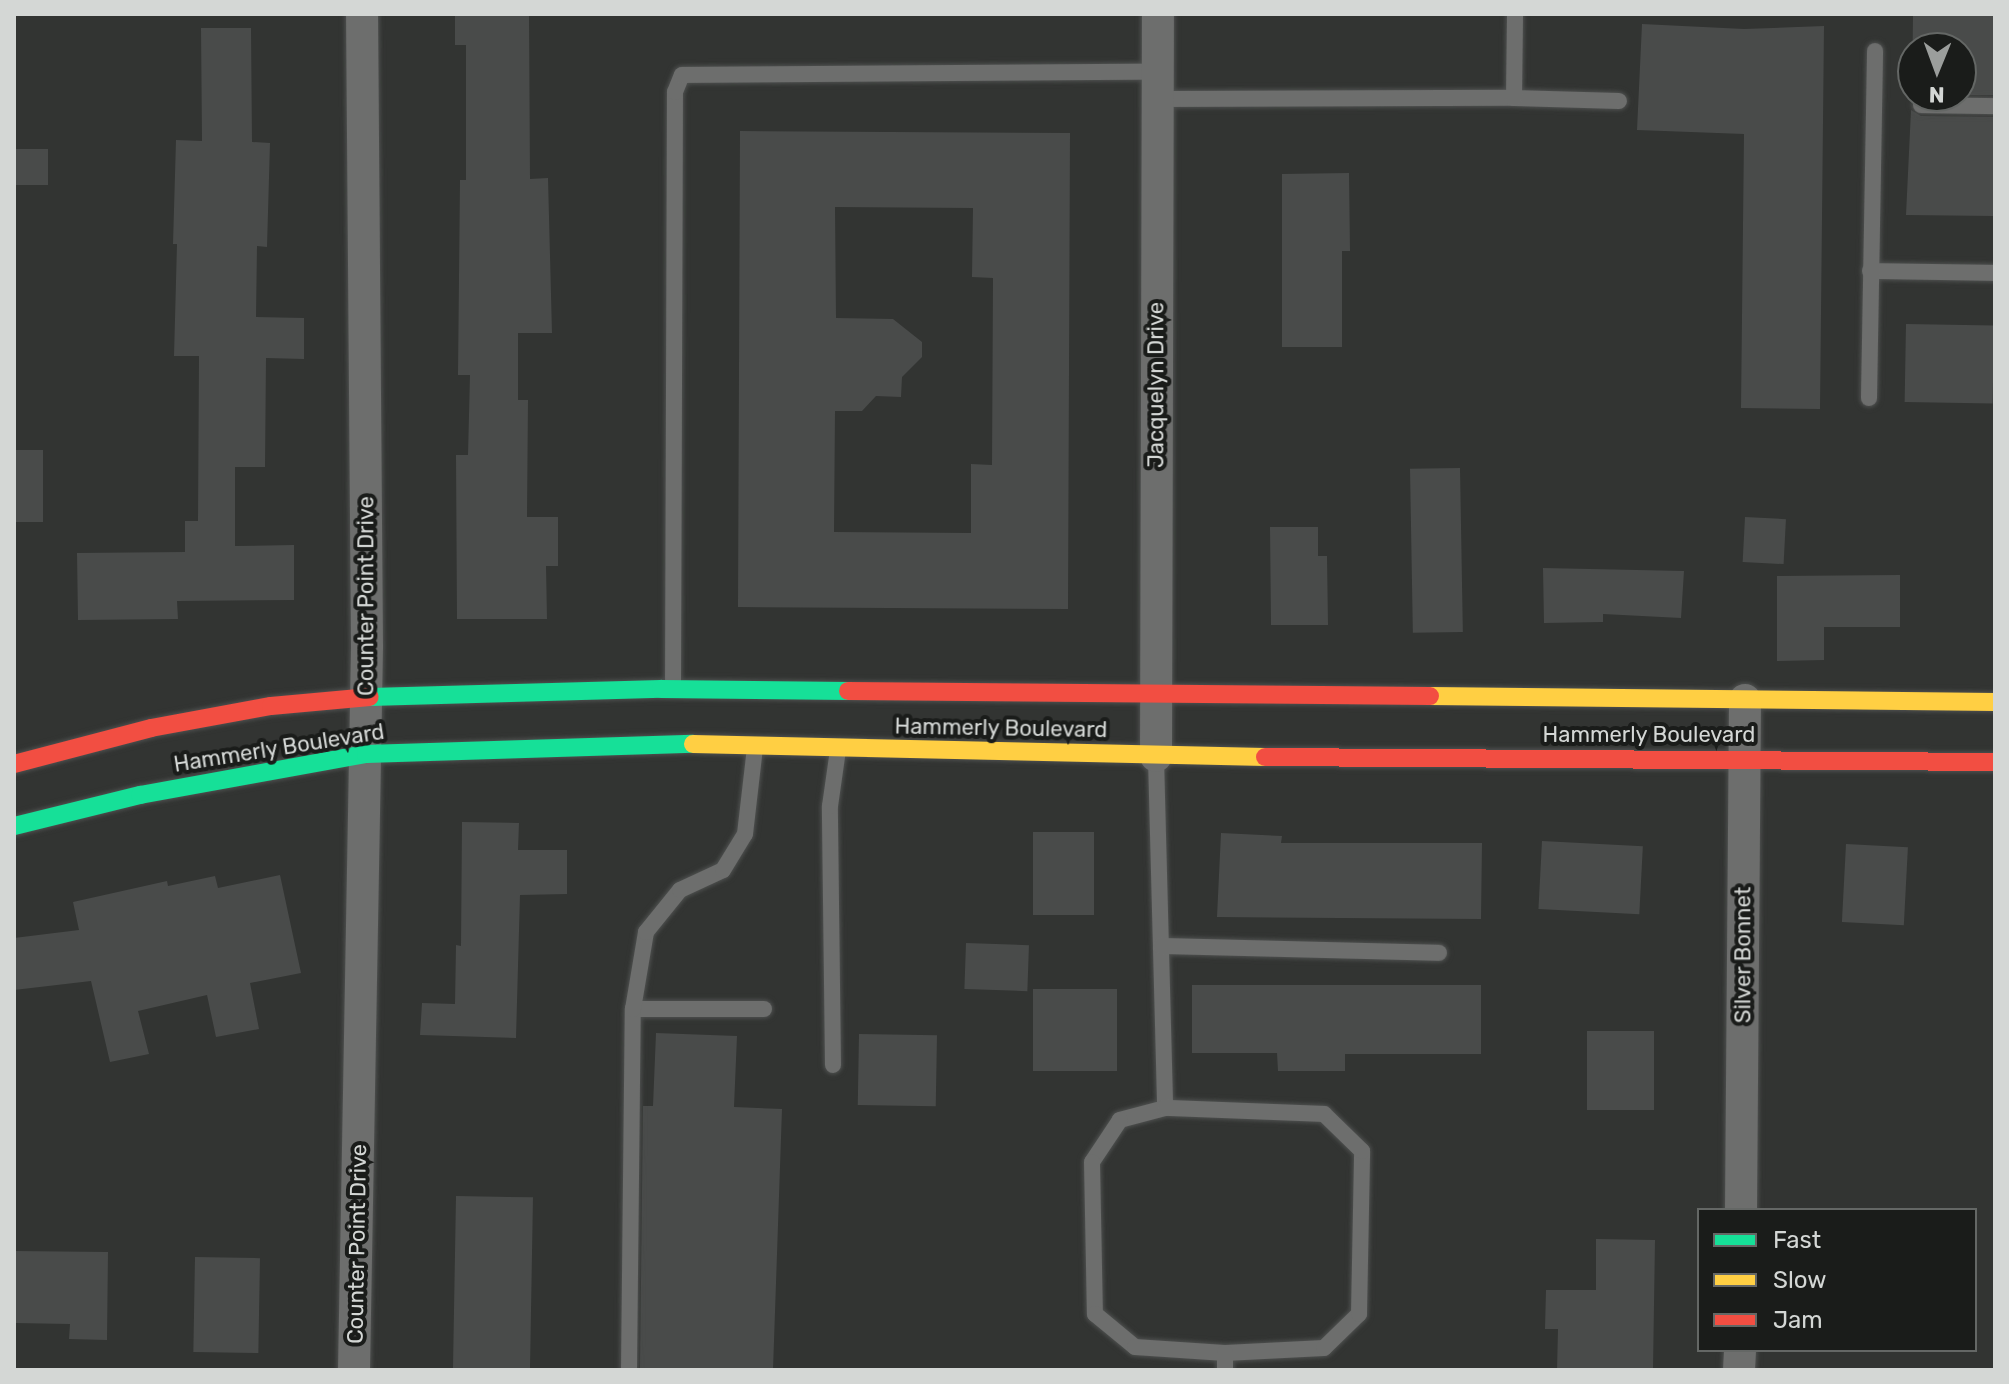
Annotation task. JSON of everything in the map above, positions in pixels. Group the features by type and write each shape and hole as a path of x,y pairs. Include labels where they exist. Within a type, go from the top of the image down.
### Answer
{"main road":[{"name":"Hammerly Boulevard","path":"14,764 151,728 271,706 367,697 673,689 1995,702"},
{"name":"Hammerly Boulevard","path":"14,826 140,795 366,754 662,743 1156,756 1995,762"}],"street":[{"name":"Counter Point Drive","path":"354,1370 367,697 362,14"},
{"name":"Jacquelyn Drive","path":"1156,756 1158,14"},
{"name":"Silver Bonnet","path":"1741,1208 1745,700"}],"lane":[{"path":"1514,98 1515,14"},
{"path":"1869,398 1875,51"},
{"path":"673,689 675,92 682,75 1619,101"},
{"path":"1870,271 1995,273"},
{"path":"629,1370 633,1009 646,932 680,890 723,870 745,834 756,745"},
{"path":"833,1065 830,806 838,748"},
{"path":"1156,756 1165,1108"},
{"path":"1161,946 1439,953"},
{"path":"633,1009 764,1009"},
{"path":"1165,1108 1324,1114 1362,1151 1359,1314 1324,1348 1225,1361 1135,1347 1095,1314 1092,1162 1120,1120 1165,1108"}],"building":[{"path":"455,14 529,14 530,179 548,178 552,333 518,333 518,400 528,400 527,517 558,517 558,566 546,566 547,619 457,619 456,455 468,455 470,375 458,375 460,180 466,180 466,45 455,45"},
{"path":"1913,14 1995,14 1995,95 1977,95 1977,32 1913,32"},
{"path":"1642,24 1744,29 1824,26 1820,409 1741,408 1744,134 1637,130"},
{"path":"201,28 251,28 252,142 270,143 267,247 257,246 256,317 304,318 304,359 266,358 265,467 235,467 235,546 294,545 294,600 177,601 178,619 78,620 77,553 185,552 185,521 198,521 199,356 174,356 177,244 173,244 176,140 202,141"},
{"path":"1911,112 1921,116 1995,117 1994,216 1906,215"},
{"path":"740,131 1070,133 1068,609 738,607","holes":["835,207 973,208 972,277 993,278 992,465 971,464 971,533 834,532 835,411 862,411 876,396 901,397 902,377 922,357 922,342 893,319 836,318"]},
{"path":"14,149 48,149 48,185 14,185"},
{"path":"1349,173 1350,251 1342,251 1342,347 1282,347 1282,174"},
{"path":"1906,324 1994,326 1993,404 1905,402"},
{"path":"14,450 43,450 43,522 14,522"},
{"path":"1460,468 1463,632 1413,633 1410,469"},
{"path":"1745,517 1786,519 1784,564 1743,562"},
{"path":"1270,527 1318,527 1318,556 1327,556 1328,625 1271,625"},
{"path":"1543,568 1684,571 1681,618 1603,614 1603,622 1544,623"},
{"path":"1900,575 1900,627 1824,627 1824,660 1777,661 1777,576"},
{"path":"462,822 519,823 518,850 567,850 567,894 520,895 516,1038 420,1035 422,1003 455,1004 456,945 461,946"},
{"path":"1033,832 1094,832 1094,915 1033,915"},
{"path":"1221,833 1282,836 1281,843 1482,843 1481,919 1217,917"},
{"path":"1542,841 1643,846 1639,914 1538,909"},
{"path":"1846,844 1908,847 1904,925 1842,922"},
{"path":"280,875 301,973 250,983 259,1029 216,1037 207,995 138,1011 149,1054 110,1062 91,981 14,990 14,938 79,930 73,902 167,881 168,886 215,876 218,888"},
{"path":"966,943 1029,945 1027,991 964,989"},
{"path":"1192,985 1481,985 1481,1054 1345,1054 1345,1071 1278,1071 1277,1053 1192,1053"},
{"path":"1033,989 1117,989 1117,1071 1033,1071"},
{"path":"1587,1031 1654,1031 1654,1110 1587,1110"},
{"path":"656,1033 737,1036 734,1107 782,1109 773,1370 640,1370 643,1106 653,1106"},
{"path":"859,1034 937,1035 936,1106 858,1105"},
{"path":"456,1196 533,1197 530,1370 453,1370"},
{"path":"1596,1239 1655,1240 1653,1370 1557,1370 1558,1329 1545,1329 1546,1290 1596,1290"},
{"path":"14,1251 108,1252 107,1340 69,1339 70,1324 14,1323"},
{"path":"195,1257 260,1258 258,1353 193,1352"}],"traffic: fast":[{"path":"370,697 661,689 848,691"},
{"path":"14,826 140,795 366,754 693,744"}],"traffic: slow":[{"path":"1430,696 1995,702"},
{"path":"693,744 1265,757"}],"traffic: jam":[{"path":"848,691 1430,696"},
{"path":"14,764 151,728 271,706 370,697"},
{"path":"1265,757 1995,762"}]}
